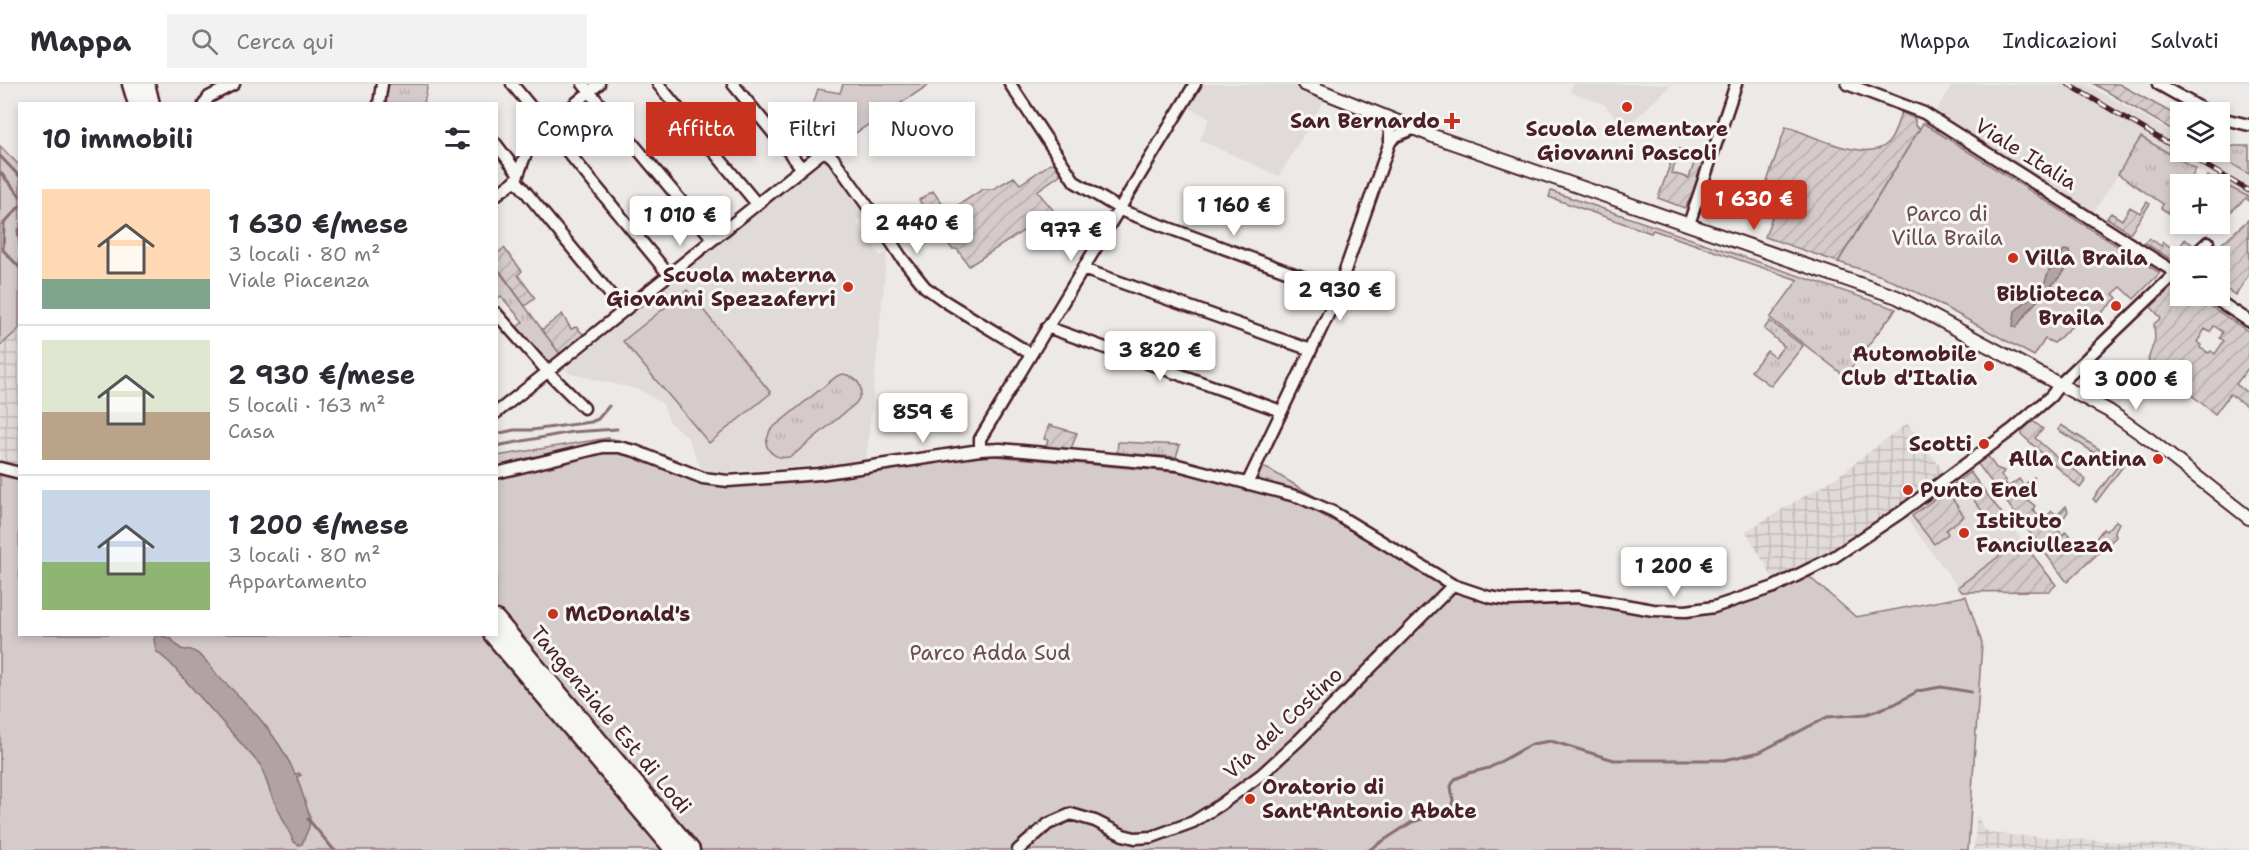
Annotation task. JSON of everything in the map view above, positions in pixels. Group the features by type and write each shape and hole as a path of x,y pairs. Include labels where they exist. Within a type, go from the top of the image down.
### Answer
{"highway":[{"path":"123,84 128,102"},
{"path":"132,84 136,102"},
{"path":"146,84 150,102"},
{"path":"153,84 157,102"},
{"name":"Tangenziale Est di Lodi","path":"498,621 691,850"},
{"name":"Tangenziale Est di Lodi","path":"494,636 674,850"}],"street":[{"path":"205,102 209,97 234,84"},
{"path":"379,102 382,84"},
{"path":"512,84 526,102"},
{"path":"572,102 586,88 599,84"},
{"path":"658,84 757,204"},
{"path":"733,84 801,167"},
{"path":"1010,84 1075,182 1119,209 1338,290"},
{"path":"980,450 980,439 1195,84"},
{"path":"1304,84 1328,89 1385,118 1413,129 1897,297 2109,411 2249,518"},
{"path":"1689,224 1736,84"},
{"name":"Viale Italia","path":"1846,84 1924,113 2170,266"},
{"path":"2158,84 2190,102"},
{"path":"586,88 713,239"},
{"path":"1247,484 1338,290 1390,142 1391,132 1385,118"},
{"path":"2230,118 2249,119"},
{"path":"2230,120 2249,125"},
{"path":"1390,142 1396,136 1413,129"},
{"path":"498,147 517,176 624,311"},
{"path":"498,411 801,167 818,154 824,153 833,158 901,257 925,287 1031,354"},
{"path":"498,193 517,176 525,156"},
{"path":"570,156 669,275"},
{"path":"2204,246 2208,242"},
{"path":"1083,269 1311,350"},
{"path":"498,473 603,447 619,447 635,451 703,478 728,481 819,474 1000,449 1178,465 1299,497 1321,506 1453,585 1489,597 1508,600 1579,597 1675,612 1705,609 1766,590 1814,569 1900,513 2013,429 2051,396 2060,384 2170,281"},
{"path":"2226,306 2249,321"},
{"path":"498,316 584,408"},
{"path":"1047,327 1281,411"},
{"path":"0,468 18,472"},
{"name":"Via del Costino","path":"1018,850 1048,824 1071,814 1095,821 1123,835 1135,838 1152,837 1172,831 1202,816 1250,784 1292,747 1453,585"}],"shaded area":[{"path":"1196,84 1327,84 1324,93 1327,95 1279,176 1200,140 1210,118 1183,105"},
{"name":"Scuola elementare Giovanni Pascoli","path":"1573,84 1672,84 1625,129 1604,104 1570,92"},
{"path":"1953,84 2086,84 2170,132 2170,154 2142,138 2085,225 1927,126"},
{"path":"818,161 828,161 866,214 856,222 881,256 887,252 866,462 728,472 714,472 701,468 687,436 670,423 663,404 640,390 568,373 567,367"},
{"path":"2184,162 2229,162 2249,174 2249,197 2230,188 2230,174 2204,174"},
{"path":"2064,250 2069,251 2070,258 2066,269 2016,328 2013,326 2015,311 2044,285 2049,270"},
{"path":"0,258 18,272 18,478 0,472"},
{"path":"1907,423 1948,477 1900,512 1777,585 1746,531 1837,477"},
{"path":"1970,472 2056,585 2049,591 1962,592 1907,519"},
{"path":"156,636 163,636 171,639 181,649 191,650 202,657 273,735 295,774 301,775 297,777 310,817 309,827 302,844 294,842 271,794 261,766 170,663 156,651"},
{"path":"1977,815 1983,829 1995,834 2249,850 1974,850"}],"green space":[{"path":"389,84 428,84 424,102 385,102"},
{"path":"843,84 930,84 903,102 869,102 869,124 857,132 857,102 814,102 818,89 840,93"},
{"path":"2094,84 2119,84 2170,112 2170,129"},
{"path":"1901,112 1915,119 1915,126 1920,128 1838,262 1765,237 1772,217 1757,211 1786,126 1838,146 1853,149 1879,149 1890,140"},
{"name":"Parco di Villa Braila","path":"1923,123 2160,273 2134,299 2121,287 2113,294 2117,298 2096,318 2088,311 2054,343 2045,339 2034,356 1924,296 1882,276 1838,262"},
{"path":"2141,137 2170,154 2170,162 2184,162 2196,169 2193,174 2170,174 2170,214 2161,208 2163,204 2118,174"},
{"path":"0,146 18,164 18,330 0,346"},
{"path":"2249,146 2249,174 2229,162 2230,147"},
{"path":"1676,148 1680,149 1672,173 1689,178 1697,155 1705,157 1685,208 1658,198"},
{"path":"1053,162 1061,174 1037,191 1054,211 969,266 957,249 952,249 919,200 933,191 948,212 983,189 993,189 1014,177 1020,184"},
{"path":"2230,188 2249,197 2249,201 2246,198 2230,212"},
{"path":"1551,191 1896,309 1845,376 1770,318 1798,280 1653,230 1651,233 1549,197"},
{"path":"2147,202 2150,204 2130,233 2107,218 2111,213 2122,220 2130,207 2140,213"},
{"path":"2248,220 2249,274 2236,295 2230,292 2230,246 2219,246"},
{"path":"2149,238 2161,246 2163,242 2170,246 2170,259 2145,243"},
{"path":"2185,239 2192,244 2190,246 2180,246"},
{"path":"504,248 522,271 518,275 535,298 525,306 498,268 498,253"},
{"path":"498,270 560,354 552,361 546,360 517,327 523,322 501,296 498,298"},
{"path":"2170,289 2170,306 2210,306 2249,332 2249,367 2236,384 2249,394 2249,408 2230,394 2215,414 2148,360 2155,339 2154,324 2161,318 2151,307","holes":["2214,326 2223,332 2220,338 2224,341 2215,354 2200,348 2201,345 2197,342 2205,329 2210,332"]},
{"path":"687,290 771,393 709,443 623,341"},
{"path":"562,314 571,329 576,327 584,335 560,354 542,330"},
{"path":"1770,321 1803,346 1771,386 1751,371 1767,351 1775,357 1784,346 1764,329"},
{"path":"843,374 853,378 860,385 859,399 855,404 792,456 780,457 773,454 766,443 770,430 837,376"},
{"path":"2033,421 2043,429 2035,438 2059,459 2067,450 2072,454 2065,461 2086,480 2080,488 2022,435 2022,430"},
{"path":"1049,425 1077,433 1071,449 1046,447 1048,440 1044,439"},
{"path":"2061,425 2124,465 2096,502 2093,499 2117,467 2058,430"},
{"name":"Parco Adda Sud","path":"608,438 635,447 685,476 698,481 724,485 780,483 946,460 994,456 1186,473 1305,505 1444,583 1474,596 1576,602 1671,616 1807,575 1856,617 1966,596 1982,643 1968,850 0,850 0,472 18,478 18,636 498,636 498,456"},
{"path":"1118,442 1180,445 1176,457 1117,453"},
{"path":"1987,455 1996,468 2004,471 2001,476 2008,487 2019,479 2024,485 2034,477 2035,482 2024,497 2035,506 2033,509 2042,521 2052,511 2057,515 2066,506 2068,511 2057,529 2063,535 2065,532 2070,535 2081,549 2090,537 2095,540 2103,529 2106,531 2116,521 2119,523 2115,531 2116,537 2067,582 1977,463"},
{"path":"1262,467 1329,505 1304,494 1260,482 1258,477"},
{"path":"1970,472 2010,524 1991,530 1979,515 1983,512 1966,490 1953,500 1964,516 1946,530 1948,534 1934,544 1912,516"},
{"path":"2021,540 2056,585 2049,591 1962,592 1958,587"}],"waterway":[{"path":"0,156 18,175"},
{"path":"0,172 18,194"},
{"path":"18,208 4,223 3,250 18,266"},
{"path":"498,434 591,422 598,419 609,406"},
{"path":"498,446 572,432 617,429"},
{"path":"1369,850 1412,822 1440,814 1451,808 1453,801 1451,786 1455,779 1489,768 1532,744 1551,741 1614,760 1725,760 1760,752 1827,717 1867,714 1895,704 1918,691 1941,687 1971,692"},
{"path":"308,819 334,850"}],"railway":[{"path":"2068,84 2170,144"},
{"path":"2200,162 2249,191"}],"place":[{"name":"Scuola elementare Giovanni Pascoli","path":"1627,107"},
{"name":"San Bernardo","path":"1452,121"},
{"name":"Villa Braila","path":"2013,258"},
{"name":"Scuola materna Giovanni Spezzaferri","path":"848,287"},
{"name":"Biblioteca Braila","path":"2116,306"},
{"name":"Automobile Club d'Italia","path":"1989,366"},
{"name":"Scotti","path":"1984,444"},
{"name":"Alla Cantina","path":"2158,459"},
{"name":"Punto Enel","path":"1908,490"},
{"name":"Istituto Fanciullezza","path":"1964,533"},
{"name":"McDonald's","path":"553,614"},
{"name":"Oratorio di Sant'Antonio Abate","path":"1250,799"}]}
